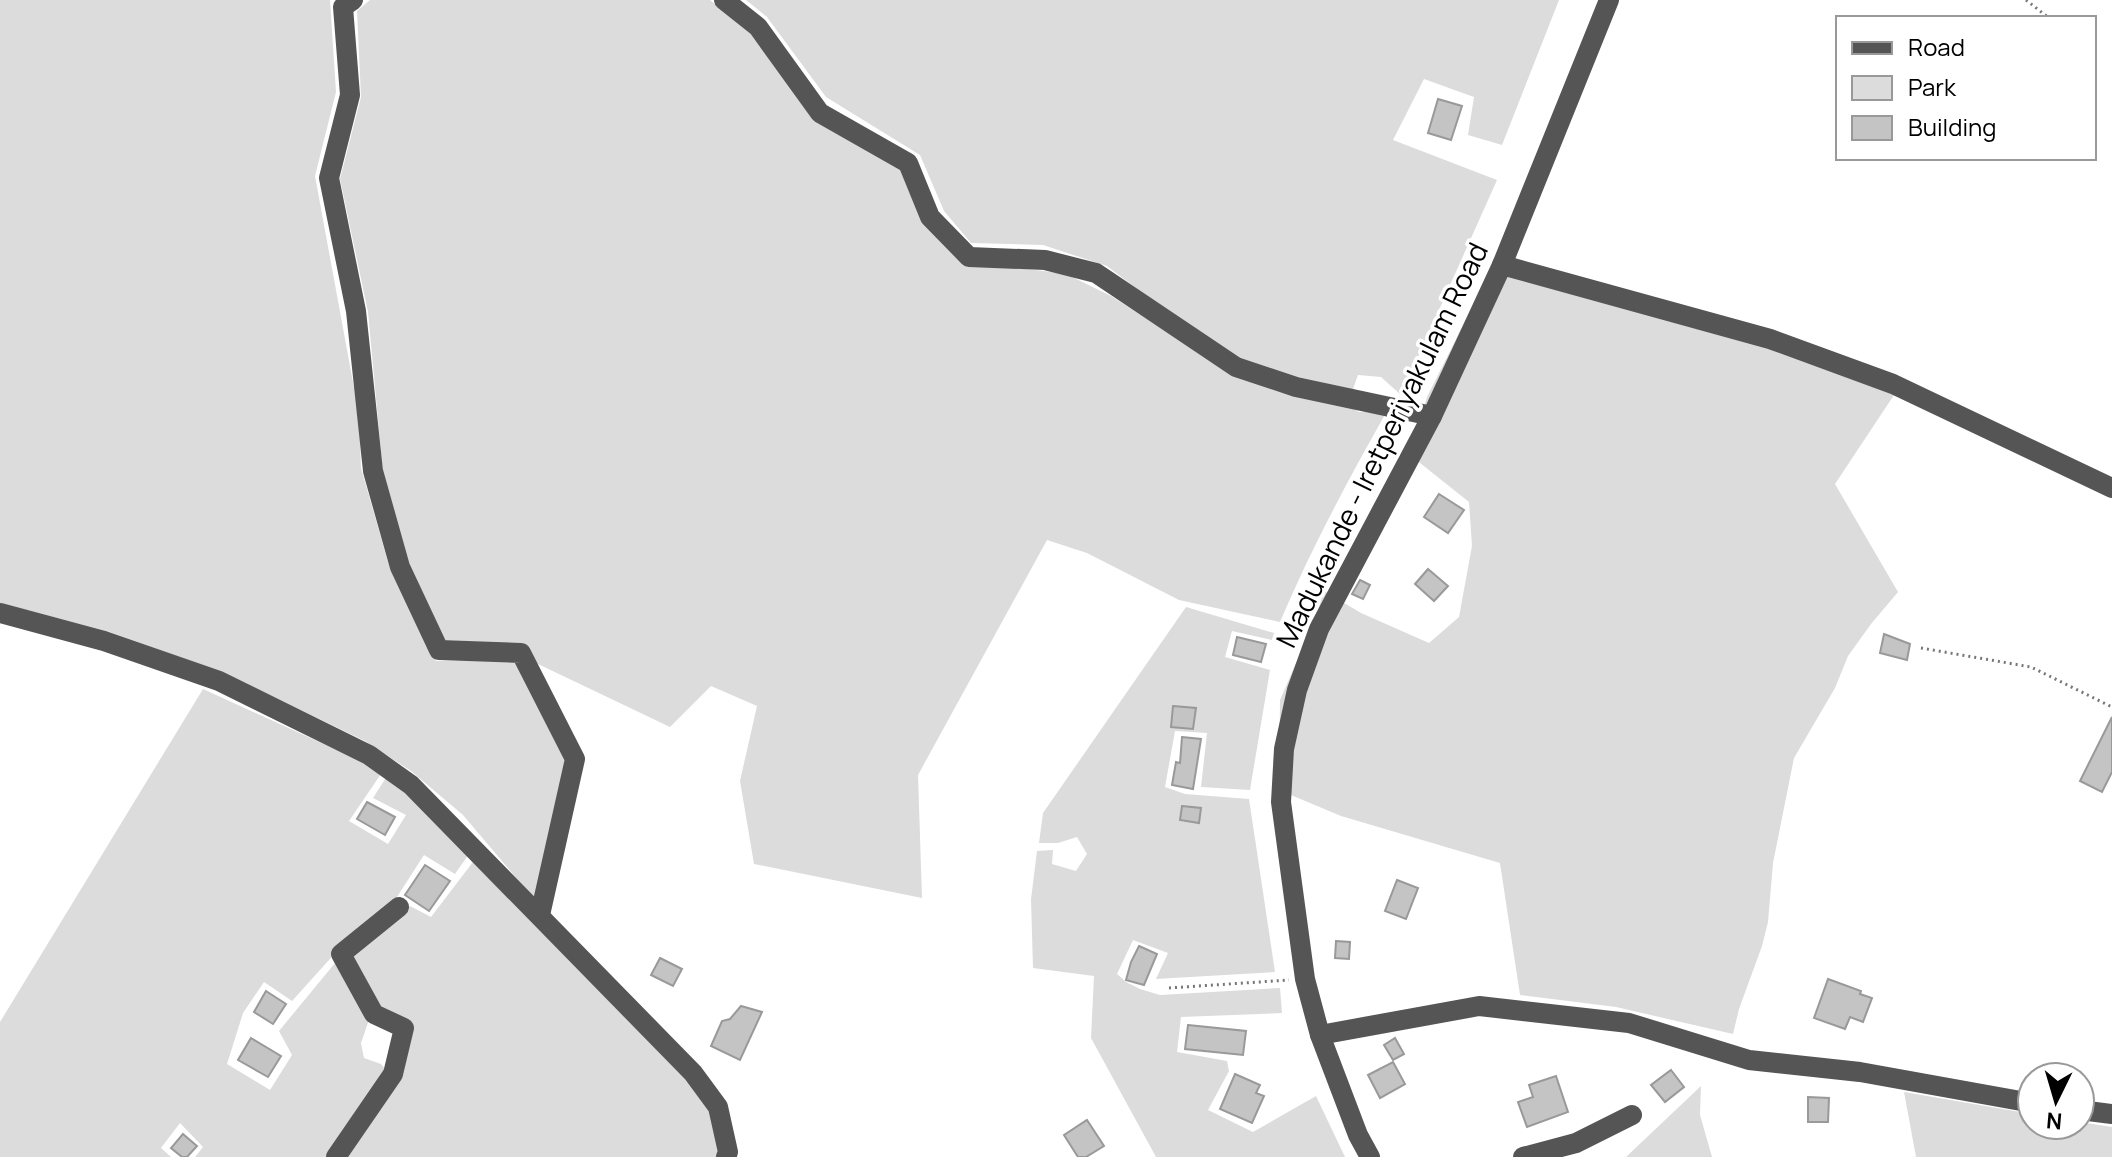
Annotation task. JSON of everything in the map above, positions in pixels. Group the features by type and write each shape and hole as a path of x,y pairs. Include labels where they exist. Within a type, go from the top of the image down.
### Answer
{"street":[{"path":"353,0 343,7 350,95 329,178 356,311 373,471 400,567 439,650 521,653 575,759 540,915"},
{"path":"724,0 758,27 820,113 908,163 930,217 969,257 1045,260 1096,273 1236,367 1296,387 1432,416"},
{"name":"Madukande - Iretperiyakulam Road","path":"1370,1157 1358,1135 1320,1035 1305,979 1281,802 1284,749 1297,690 1319,629 1432,416 1502,265 1609,0"},
{"path":"1502,265 1770,339 1893,384 2112,488"},
{"path":"0,613 104,641 219,681 369,755 411,785 693,1073 718,1107 728,1152 726,1157"},
{"path":"336,1157 393,1074 404,1028 374,1014 341,954 399,907"},
{"path":"1320,1035 1479,1006 1629,1023 1749,1060 1860,1072 2016,1100"},
{"path":"1523,1157 1576,1143 1632,1115"}],"path":[{"path":"2026,0 2046,16"},
{"path":"1921,648 2031,667 2112,707"},
{"path":"1169,988 1305,979"}],"green space":[{"path":"0,0 330,0 336,92 315,176 359,415 361,468 388,562 436,661 515,659 566,760 535,900 463,815 411,771 365,741 224,673 110,632 0,603"},
{"path":"370,0 710,0 752,34 818,119 904,169 927,223 1012,267 1066,274 1111,296 1194,349 1335,398 1359,412 1387,411 1330,515 1280,622 1179,600 1087,553 1047,540 918,775 922,898 754,864 740,781 757,706 711,686 670,727 538,664 445,644 406,561 383,473 368,312 340,179 361,97 357,11"},
{"path":"746,0 1559,0 1502,145 1468,135 1474,97 1424,79 1393,140 1497,180 1401,395 1381,377 1358,375 1352,392 1237,365 1107,266 1043,245 971,243 944,211 920,155 826,97 767,17"},
{"path":"1491,269 1789,354 1894,395 1835,484 1898,592 1848,656 1835,688 1794,758 1773,863 1768,922 1733,1034 1616,1007 1520,995 1500,863 1341,816 1279,790 1280,700 1324,591 1361,613 1429,643 1459,617 1472,546 1469,502 1410,455 1427,397"},
{"path":"1186,607 1274,633 1272,640 1232,631 1225,657 1270,670 1250,790 1201,787 1207,733 1175,731 1165,787 1185,794 1249,799 1275,972 1156,979 1168,953 1133,940 1117,974 1140,989 1160,995 1280,988 1282,1013 1181,1017 1177,1052 1227,1061 1229,1071 1208,1110 1253,1132 1316,1096 1345,1157 1156,1157 1091,1038 1094,976 1033,968 1031,899 1037,851 1053,850 1052,864 1076,871 1087,854 1077,837 1058,843 1039,843 1043,813"},
{"path":"203,689 383,771 349,821 388,844 406,815 373,798 387,776 471,851 455,874 424,855 397,897 338,950 292,1001 264,982 243,1013 227,1064 270,1090 292,1055 279,1031 335,963 370,1017 361,1043 364,1058 381,1064 386,1070 328,1157 195,1157 203,1147 180,1123 161,1148 171,1157 0,1157 0,1022"},
{"path":"476,858 685,1077 709,1107 719,1157 348,1157 408,1022 379,1009 350,957 410,906 431,917"},
{"path":"1701,1086 1700,1115 1712,1157 1626,1157"},
{"path":"1904,1092 2016,1111 2016,1141 2096,1141 2096,1124 2112,1127 2112,1157 1916,1157"}],"building":[{"path":"1438,99 1462,106 1451,140 1428,133"},
{"path":"1439,494 1464,510 1448,533 1424,517"},
{"path":"1428,569 1448,586 1434,601 1415,584"},
{"path":"1360,580 1370,585 1363,599 1352,594"},
{"path":"1884,634 1910,644 1907,660 1880,653"},
{"path":"1237,637 1266,644 1261,662 1233,655"},
{"path":"1173,706 1196,708 1193,729 1171,727"},
{"path":"2112,717 2112,772 2102,792 2080,781"},
{"path":"1182,737 1201,739 1193,789 1172,785 1176,762 1180,763"},
{"path":"367,802 395,817 385,835 357,819"},
{"path":"1182,806 1201,808 1199,823 1180,820"},
{"path":"425,865 450,881 429,911 405,895"},
{"path":"1397,880 1418,888 1406,919 1385,911"},
{"path":"1336,941 1350,942 1349,959 1335,958"},
{"path":"1139,946 1157,954 1144,985 1126,980"},
{"path":"660,958 682,969 673,986 651,975"},
{"path":"1828,979 1872,998 1863,1022 1850,1017 1845,1029 1814,1018"},
{"path":"266,991 286,1004 273,1024 254,1012"},
{"path":"741,1006 762,1012 740,1060 711,1046 722,1021 730,1019"},
{"path":"1188,1025 1246,1031 1243,1055 1185,1049"},
{"path":"251,1038 281,1056 268,1077 238,1060"},
{"path":"1395,1038 1404,1054 1393,1060 1384,1045"},
{"path":"1393,1062 1405,1084 1380,1098 1368,1075"},
{"path":"1671,1070 1684,1087 1665,1102 1651,1085"},
{"path":"1235,1074 1260,1085 1256,1093 1264,1096 1252,1123 1220,1109"},
{"path":"1556,1076 1568,1112 1527,1127 1518,1102 1533,1097 1529,1085"},
{"path":"1808,1097 1829,1098 1828,1122 1808,1122"},
{"path":"1087,1120 1104,1146 1086,1157 1078,1157 1064,1135"},
{"path":"183,1134 197,1146 187,1157 182,1157 171,1148"}]}
